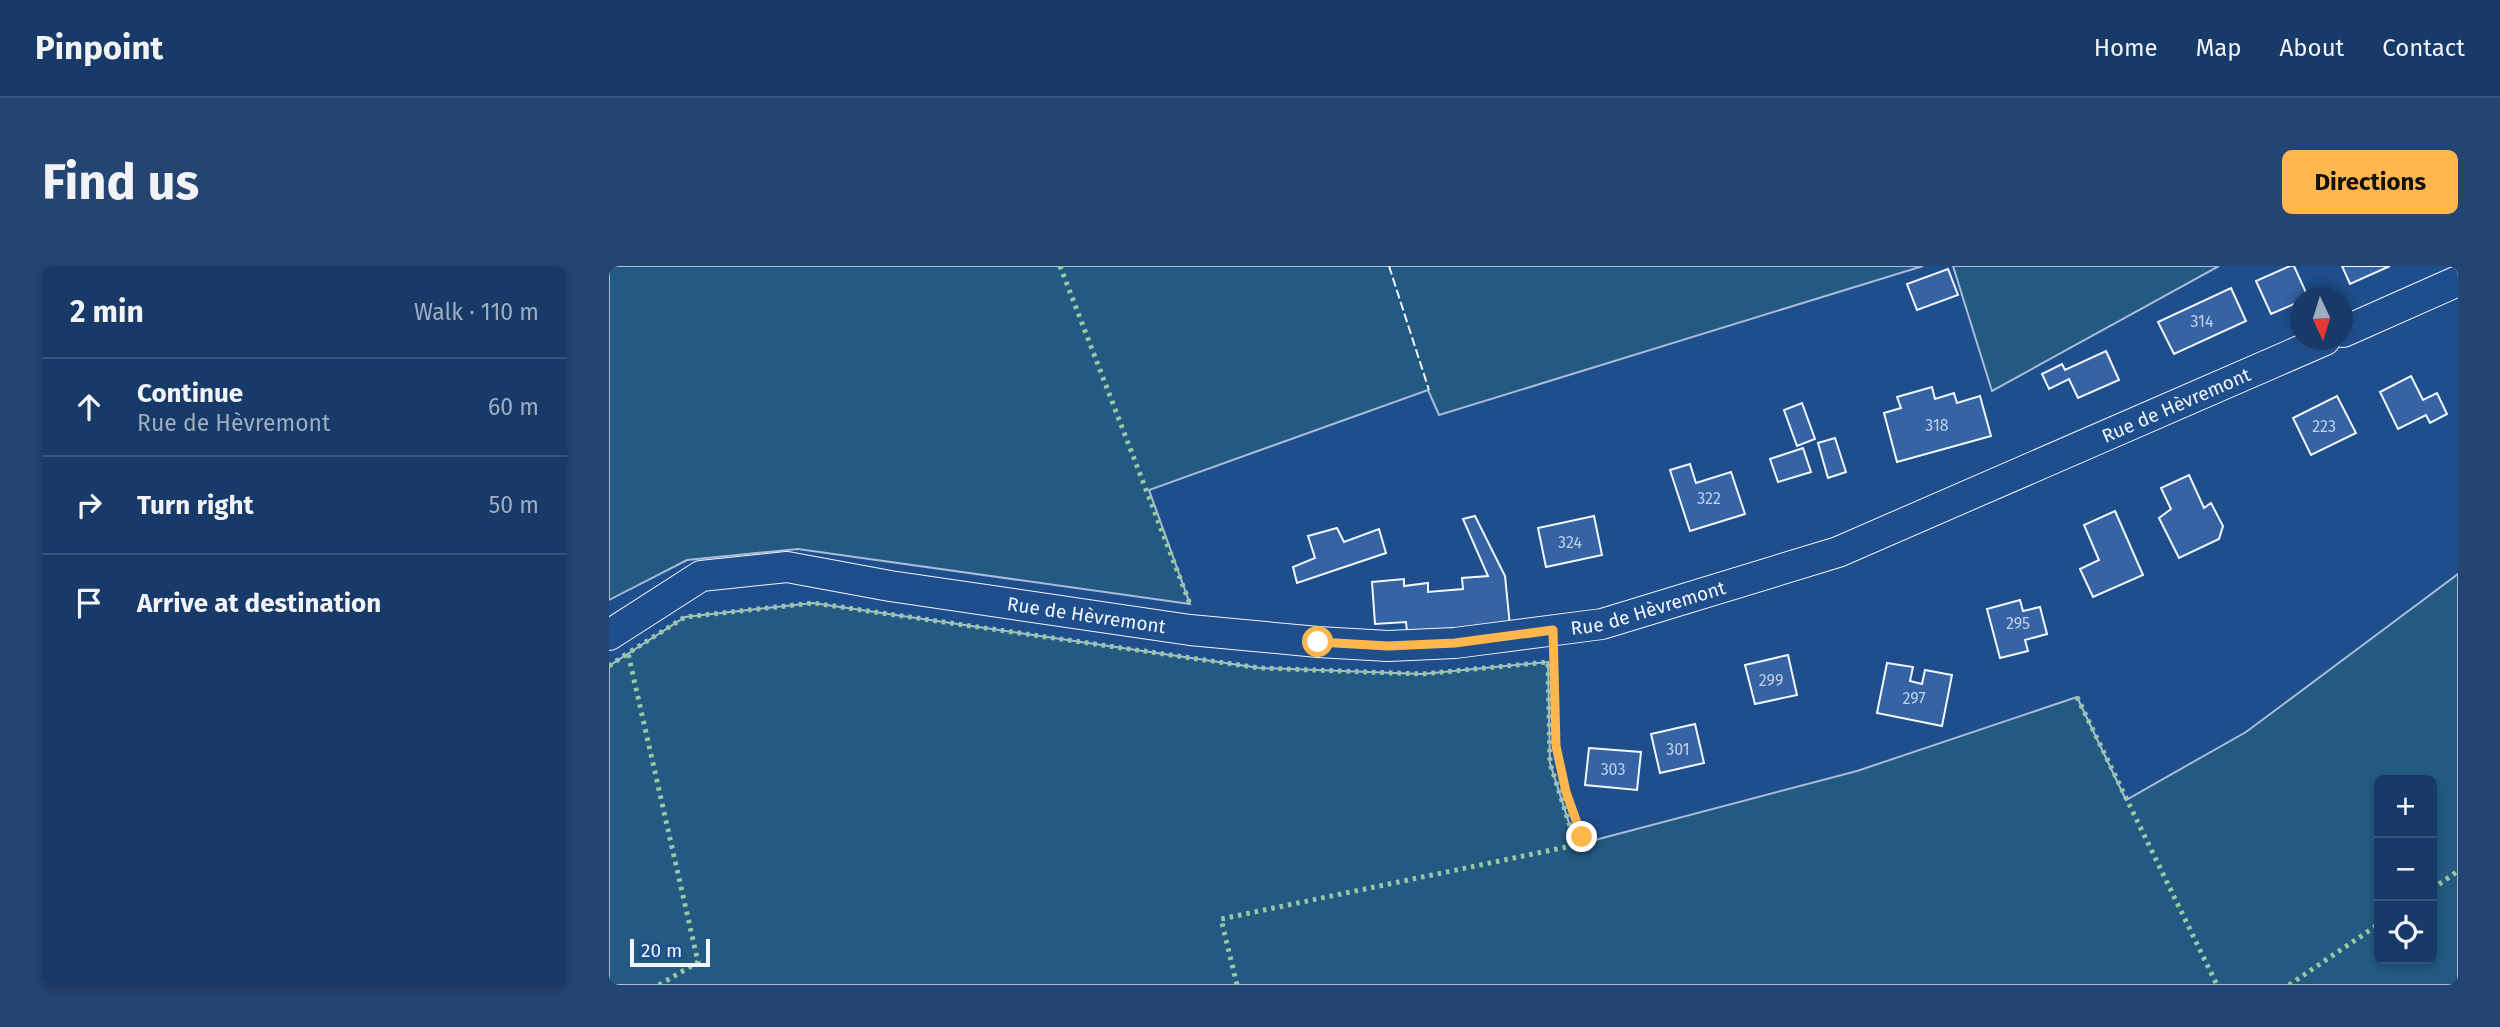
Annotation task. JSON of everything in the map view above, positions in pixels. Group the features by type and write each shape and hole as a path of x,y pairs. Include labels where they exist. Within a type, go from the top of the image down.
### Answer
{"street":[{"path":"2353,328 2458,281"},
{"name":"Rue de Hèvremont","path":"609,635 701,576 787,567 890,586 1190,630 1318,642 1388,646 1455,643 1602,624 1838,552 2302,350"}],"path":[{"path":"1553,630 1556,746 1566,792 1582,837"}],"shaded area":[{"path":"609,266 1923,266 1439,415 1428,390 1149,490 1190,604 798,549 687,560 609,600"},
{"path":"1953,266 2219,266 1992,391"},
{"path":"2458,574 2458,985 609,985 609,666 685,617 813,603 1260,668 1422,674 1548,662 1550,763 1576,845 1857,771 2077,697 2126,800 2246,732"}],"building":[{"path":"2294,266 2303,287 2290,287 2290,306 2271,314 2256,281"},
{"path":"2342,266 2390,266 2350,284"},
{"path":"1948,269 1958,295 1917,310 1907,284"},
{"path":"2231,288 2246,321 2174,354 2158,322"},
{"path":"2106,351 2119,380 2078,398 2069,379 2049,389 2042,374 2062,364 2065,370"},
{"path":"2411,376 2423,400 2437,393 2447,414 2430,423 2426,415 2398,429 2380,392"},
{"path":"1932,387 1935,399 1954,393 1957,403 1980,396 1991,436 1897,462 1884,413 1901,408 1897,397"},
{"path":"2337,396 2356,433 2311,455 2293,418"},
{"path":"1802,403 1815,439 1797,446 1784,410"},
{"path":"1835,438 1846,472 1828,478 1818,443"},
{"path":"1803,448 1811,472 1778,482 1770,459"},
{"path":"1690,464 1696,483 1731,472 1745,514 1690,531 1670,470"},
{"path":"2189,475 2204,508 2211,503 2223,526 2219,539 2179,558 2159,518 2171,509 2161,488"},
{"path":"2115,511 2143,575 2093,597 2080,569 2099,560 2084,525"},
{"path":"1475,516 1505,576 1510,626 1407,631 1406,622 1375,624 1372,582 1404,579 1404,586 1428,583 1428,592 1463,589 1462,578 1488,576 1463,519"},
{"path":"1594,516 1602,555 1546,567 1538,528"},
{"path":"1337,528 1344,542 1379,529 1386,553 1297,583 1293,567 1315,558 1308,536"},
{"path":"2020,600 2023,611 2040,607 2047,634 2025,640 2028,651 2000,658 1987,609"},
{"path":"1788,655 1797,695 1755,704 1745,665"},
{"path":"1887,663 1913,667 1910,681 1922,684 1925,670 1952,675 1942,726 1877,713"},
{"path":"1695,724 1704,763 1660,773 1651,734"},
{"path":"1589,748 1641,752 1637,790 1585,785"}],"hedge":[{"path":"1060,266 1190,604"},
{"path":"659,985 698,962 628,653 685,617 813,603 1260,668 1422,674 1548,662 1550,763 1576,845 1221,919 1237,985"},
{"path":"609,666 628,653"},
{"path":"2077,697 2217,985"},
{"path":"2437,886 2458,871"},
{"path":"2289,985 2374,927"}],"fence":[{"path":"1389,266 1429,390"}],"route":[{"path":"1318,642 1388,646 1455,643 1553,630 1556,746 1566,792 1582,837"}]}
